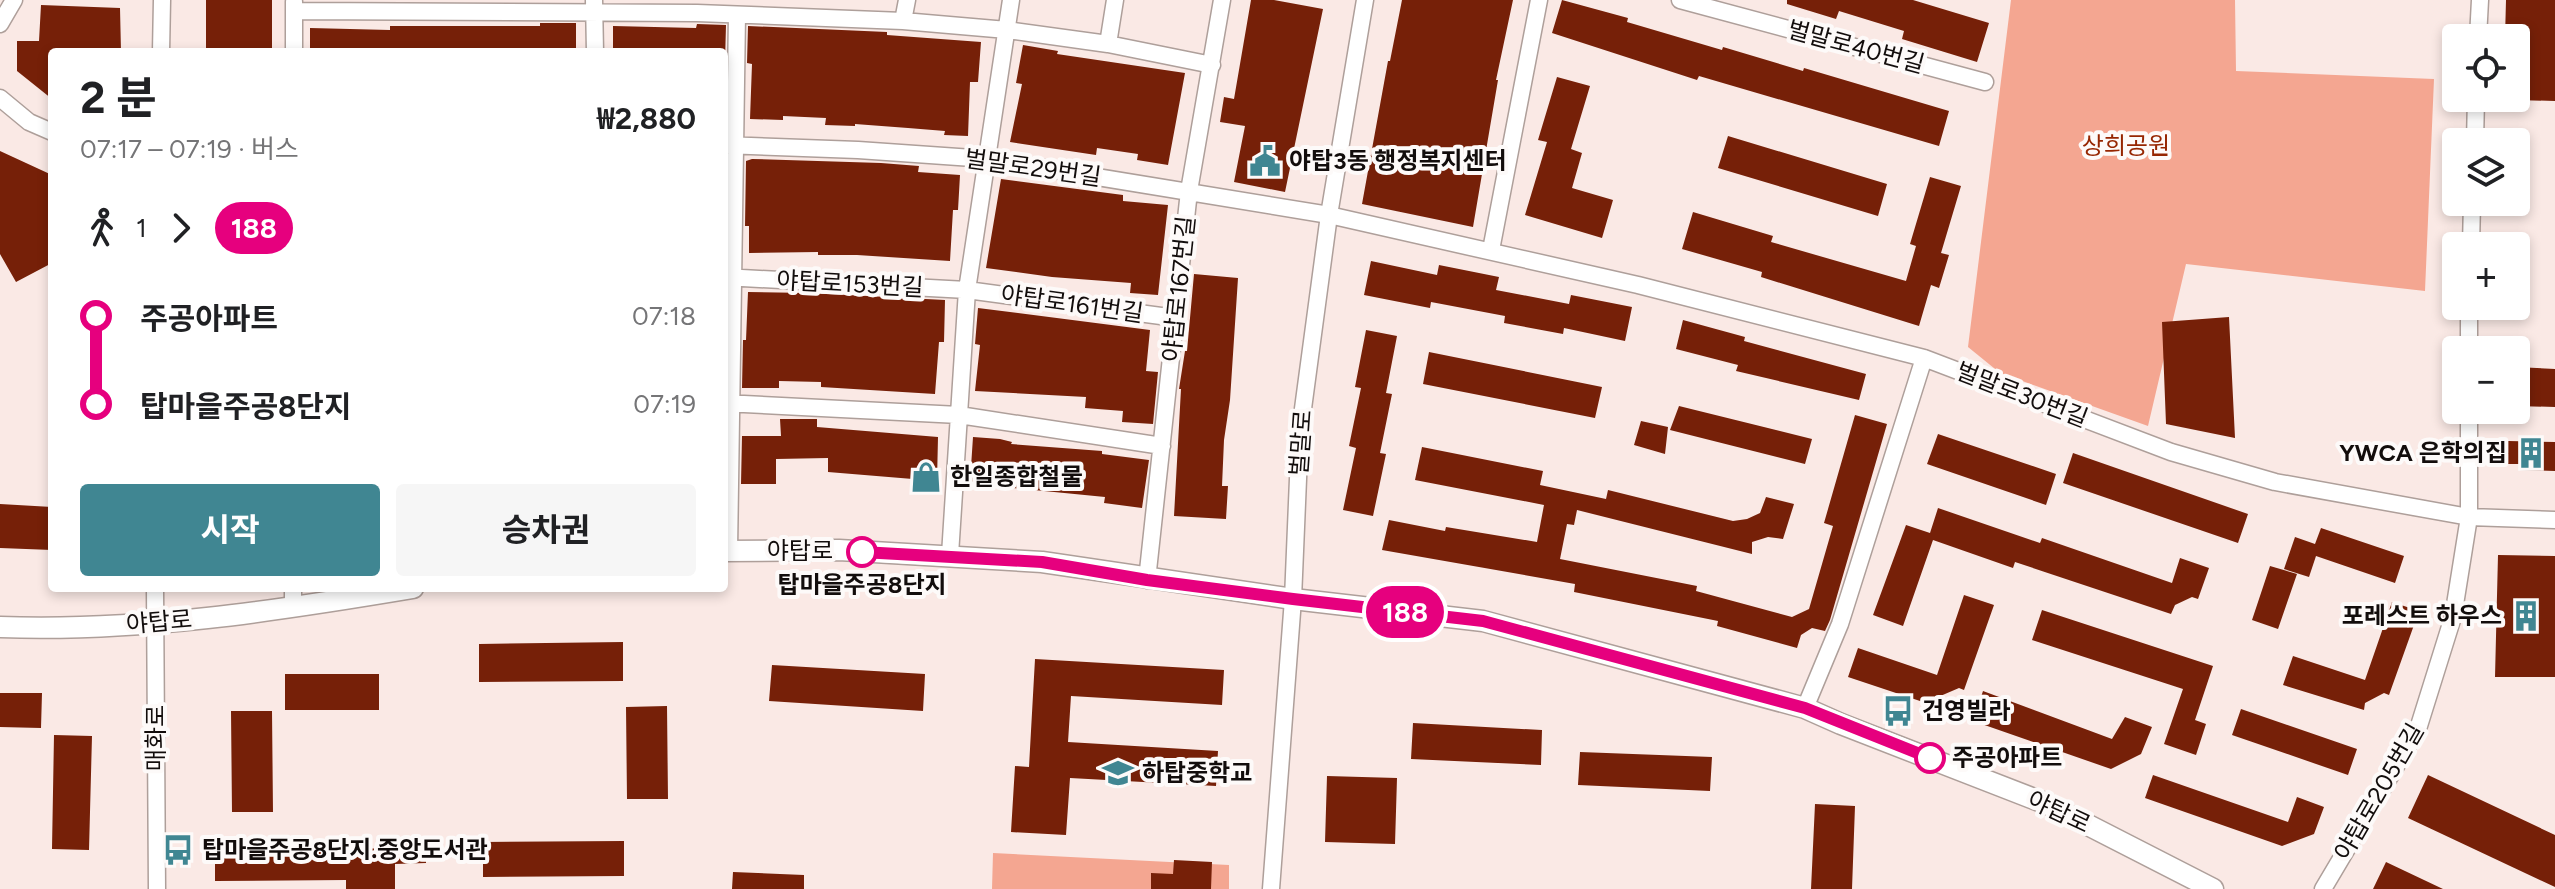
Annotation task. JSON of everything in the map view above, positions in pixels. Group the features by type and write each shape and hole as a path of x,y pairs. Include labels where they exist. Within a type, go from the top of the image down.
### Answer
{"street":[{"path":"0,24 14,0"},
{"path":"161,48 162,0"},
{"path":"903,21 907,0"},
{"name":"야탑로161번길","path":"950,555 967,290 1011,0"},
{"path":"1108,44 1115,0"},
{"name":"야탑로167번길","path":"1147,580 1189,191 1222,0"},
{"name":"벌말로","path":"1272,889 1293,599 1300,431 1329,215 1365,0"},
{"path":"1491,250 1539,0"},
{"name":"벌말로40번길","path":"1680,0 1985,82"},
{"path":"2479,24 2480,0"},
{"path":"294,48 294,6 697,7 737,15 903,21 1007,30 1108,44 1212,65"},
{"path":"594,6 595,48"},
{"path":"728,277 729,145 737,15"},
{"path":"0,98 29,122 48,130"},
{"name":"벌말로29번길","path":"729,145 987,159 1329,215"},
{"name":"벌말로30번길","path":"1329,215 1491,250 1924,358 2186,457 2275,482 2469,517 2555,520"},
{"name":"야탑로153번길","path":"728,277 967,290"},
{"name":"야탑로161번길","path":"967,290 1176,318"},
{"path":"1805,708 1840,624 1924,358"},
{"path":"728,403 959,415 1162,446"},
{"name":"야탑로205번길","path":"2323,889 2418,729 2453,617 2469,517 2469,424"},
{"name":"야탑로","path":"728,551 839,550 1042,562 1147,580 1483,621 1805,708 2047,804 2213,889"},
{"name":"매화로","path":"155,592 157,889"},
{"name":"야탑로","path":"0,627 66,630 155,624 293,598 365,592"}],"green space":[{"name":"상희공원","path":"2011,0 2235,0 2236,71 2434,79 2425,291 2186,264 2148,426 2000,373 1968,347"},
{"path":"993,853 1229,865 1229,889 992,889"}],"building":[{"path":"206,0 272,0 272,48 206,48"},
{"path":"1251,0 1274,0 1323,9 1285,192 1234,182 1245,126 1220,122 1224,97 1234,99"},
{"path":"1402,0 1513,0 1496,80 1473,227 1362,204"},
{"path":"1562,0 1628,18 1627,22 1722,50 1723,47 1803,71 1804,68 1949,111 1939,146 1699,76 1697,80 1552,33"},
{"path":"1787,0 1913,0 1989,23 1977,62 1902,39 1904,31 1839,11 1836,19 1787,4"},
{"path":"2506,0 2555,0 2555,101 2530,100 2530,24 2505,24"},
{"path":"41,5 120,8 121,48 48,48 48,96 17,71 17,41 39,41"},
{"path":"540,23 576,23 576,48 310,48 310,28 390,30 390,26 540,26"},
{"path":"697,24 726,25 725,48 613,48 613,26 696,28"},
{"path":"748,26 887,32 887,35 981,42 978,82 970,82 968,136 908,128 825,125 826,118 783,116 783,120 750,119 752,64 747,63"},
{"path":"1023,45 1058,51 1057,54 1185,73 1168,165 1137,160 1138,154 1097,148 1096,155 1010,142 1022,84 1016,83"},
{"path":"1557,77 1590,86 1571,149 1582,153 1572,188 1613,200 1602,238 1525,215 1547,142 1538,140"},
{"path":"1728,136 1887,184 1878,216 1718,168"},
{"path":"0,151 48,173 48,265 16,282 0,254"},
{"path":"746,161 881,163 919,166 918,172 960,175 958,210 953,210 950,261 818,255 818,252 749,253 749,226 745,226"},
{"path":"1930,177 1961,186 1941,253 1949,255 1939,288 1931,285 1919,326 1761,277 1762,272 1682,249 1693,212 1773,236 1771,242 1906,281 1916,246 1910,244"},
{"path":"1001,179 1123,195 1123,201 1168,205 1158,295 1130,293 1131,283 986,268"},
{"path":"1371,261 1437,275 1439,265 1499,277 1496,290 1569,304 1571,295 1632,307 1625,341 1564,328 1563,334 1504,323 1505,316 1431,302 1430,308 1364,295"},
{"path":"1194,274 1238,278 1230,400 1224,440 1222,486 1228,486 1226,519 1174,516 1179,389 1187,351"},
{"path":"748,292 945,300 944,342 939,342 935,394 821,387 821,382 779,381 779,388 742,388"},
{"path":"978,308 1150,330 1146,371 1158,372 1153,424 1122,422 1123,411 1085,408 1086,397 975,391 980,345 975,344"},
{"path":"2229,317 2235,438 2166,424 2162,322"},
{"path":"1683,320 1745,337 1744,341 1866,374 1859,400 1736,371 1738,365 1676,349"},
{"path":"1366,330 1397,336 1386,393 1392,394 1380,453 1386,454 1373,516 1343,510 1356,448 1349,446 1361,388 1355,387"},
{"path":"1429,352 1602,387 1595,418 1423,384"},
{"path":"2530,368 2555,369 2555,407 2530,406"},
{"path":"1679,406 1812,439 1805,464 1670,430"},
{"path":"1855,415 1887,424 1830,620 1825,631 1812,628 1801,635 1797,648 1717,626 1718,621 1574,592 1575,584 1382,550 1389,520 1445,531 1446,527 1537,542 1544,505 1415,480 1422,447 1543,471 1540,485 1606,499 1608,490 1733,521 1760,513 1766,497 1794,504 1783,539 1768,537 1752,542 1752,554 1577,510 1574,525 1567,524 1560,559 1697,586 1696,591 1792,617 1809,609 1833,526 1824,523"},
{"path":"780,419 817,419 817,427 938,437 937,481 828,472 828,458 776,459 776,484 741,484 742,436 781,436"},
{"path":"1641,421 1668,427 1665,454 1634,445"},
{"path":"1938,434 2056,474 2046,505 1927,464"},
{"path":"973,437 1000,439 1011,444 1102,451 1102,454 1149,460 1142,508 1104,503 1105,497 970,482"},
{"name":"YWCA 은학의집","path":"2508,441 2555,442 2555,471 2519,470 2519,464 2507,464"},
{"path":"2073,453 2248,514 2238,543 2063,483"},
{"path":"0,504 48,507 48,550 0,548"},
{"path":"1938,508 2040,543 2042,538 2172,583 2180,558 2209,568 2198,599 2192,597 2175,605 2171,614 2015,562 2013,568 1933,540 1903,626 1873,615 1906,525 1930,533"},
{"path":"2321,528 2404,556 2395,583 2316,556 2309,577 2284,569 2295,537 2315,544"},
{"name":"포레스트 하우스","path":"2498,555 2555,556 2555,677 2495,677"},
{"path":"2270,566 2297,574 2278,629 2252,620"},
{"path":"1964,595 1994,605 1964,690 1959,688 1938,697 1935,706 1848,677 1858,648 1937,675"},
{"path":"2392,602 2419,611 2389,695 2384,693 2365,703 2364,710 2283,685 2293,656 2365,680"},
{"path":"2042,610 2213,666 2195,720 2206,724 2196,755 2164,744 2183,689 2032,640"},
{"path":"623,642 623,681 479,682 479,644"},
{"name":"하탑중학교","path":"1035,659 1224,670 1222,705 1071,696 1068,742 1218,751 1216,786 1070,778 1066,835 1011,832 1015,766 1029,767"},
{"path":"772,665 925,674 923,711 769,701"},
{"path":"285,674 379,674 379,710 285,710"},
{"path":"1983,691 2112,739 2125,717 2152,727 2141,754 2111,769 1973,721"},
{"path":"0,693 42,693 41,728 0,727"},
{"path":"667,706 668,799 627,799 626,707"},
{"path":"2241,709 2357,749 2348,775 2232,735"},
{"path":"231,711 272,711 273,812 232,812"},
{"path":"1413,723 1542,730 1541,765 1411,759"},
{"path":"54,735 92,736 89,850 52,849"},
{"path":"1580,752 1712,757 1710,791 1578,785"},
{"path":"2153,775 2288,822 2297,797 2324,807 2314,834 2282,846 2145,798"},
{"path":"2428,775 2555,835 2555,887 2408,818"},
{"path":"1327,776 1397,778 1395,844 1325,842"},
{"path":"1815,804 1855,806 1852,889 1811,889"},
{"path":"624,841 624,876 483,877 483,842"},
{"path":"316,845 316,849 426,848 426,863 395,864 395,889 346,889 346,880 215,881 215,846"},
{"path":"1174,860 1212,862 1211,889 1151,889 1151,873 1173,874"},
{"path":"2386,862 2443,889 2373,889"},
{"path":"733,872 804,875 804,889 732,889"}],"bus line":[{"name":"188","path":"862,552 1042,562 1147,580 1483,621 1805,708 1930,758"}],"place":[{"name":"야탑3동 행정복지센터","path":"1265,161"},
{"name":"YWCA 은학의집","path":"2531,453"},
{"name":"한일종합철물","path":"926,477"},
{"name":"탑마을주공8단지","path":"862,552"},
{"name":"포레스트 하우스","path":"2526,616"},
{"name":"건영빌라","path":"1898,711"},
{"name":"주공아파트","path":"1930,758"},
{"name":"하탑중학교","path":"1118,773"},
{"name":"탑마을주공8단지.중앙도서관","path":"178,850"}]}
